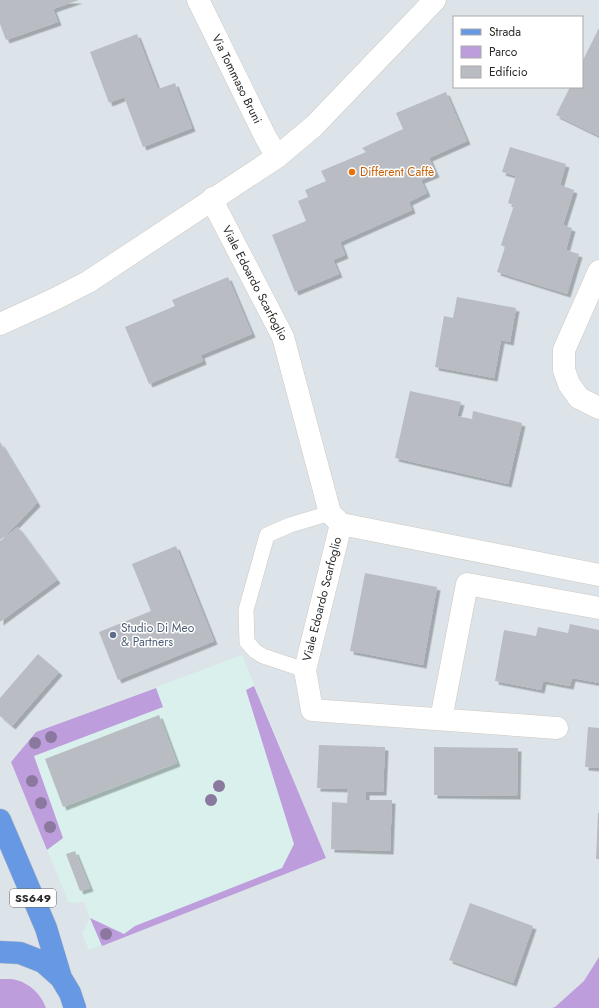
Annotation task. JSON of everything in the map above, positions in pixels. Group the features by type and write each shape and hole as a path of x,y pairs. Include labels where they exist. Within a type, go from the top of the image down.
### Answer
{"main road":[{"name":"SS649","path":"0,820 46,928 61,978 70,993 75,1008"},
{"name":"SS649","path":"0,952 20,952 43,962 61,978"}],"street":[{"name":"Via Tommaso Bruni","path":"198,0 265,136 277,157"},
{"path":"0,324 55,300 88,282 277,157 314,126 435,0"},
{"name":"Viale Edoardo Scarfoglio","path":"213,198 217,210 283,337 335,518 305,670 312,710 557,728"},
{"path":"599,271 564,350 564,370 569,384 579,398 599,408"},
{"path":"335,518 599,575"},
{"path":"441,719 467,584 599,608"}],"lane":[{"path":"305,670 262,656 254,651 247,642 246,610 267,535 290,525 335,518"}],"shaded area":[{"path":"242,655 326,858 89,950 82,933 90,918 84,902 69,903 11,762 36,732"}],"green space":[{"path":"254,686 326,858 102,946 90,918 124,934 135,926 282,868 294,844 246,690"},
{"path":"156,688 163,707 34,756 63,838 47,850 11,762 36,732"},
{"path":"599,957 599,1008 552,1008 584,981"},
{"path":"0,979 16,980 32,988 41,997 46,1008 0,1008"}],"building":[{"path":"0,0 79,0 53,9 58,22 6,40 0,24"},
{"path":"599,28 599,136 556,115 570,88 583,88 583,60"},
{"path":"137,34 158,89 175,83 192,128 143,147 124,97 109,103 90,52"},
{"path":"446,92 467,141 429,158 436,174 421,180 427,193 409,202 412,210 340,242 345,255 333,260 339,274 295,292 272,235 306,221 298,201 308,197 305,190 326,181 321,171 366,152 362,148 403,129 396,113"},
{"path":"510,147 566,164 560,185 574,190 563,225 572,228 566,250 579,254 567,294 497,272 505,247 501,245 514,205 508,203 516,176 502,172"},
{"path":"228,277 252,334 201,355 203,361 149,384 125,327 175,306 172,300"},
{"path":"457,297 516,308 510,342 501,340 494,378 435,367 444,316 453,318"},
{"path":"410,391 461,402 457,416 472,419 473,411 522,423 508,484 395,458"},
{"path":"0,442 37,503 0,540"},
{"path":"18,527 57,580 0,622 0,541"},
{"path":"176,546 214,641 118,680 99,632 151,611 132,564"},
{"path":"365,573 437,587 423,665 350,651"},
{"path":"570,624 599,630 599,683 572,678 570,686 543,681 541,690 495,681 504,630 536,636 538,627 568,633"},
{"path":"38,654 59,672 12,726 0,716 0,698"},
{"path":"159,715 177,763 63,807 45,759"},
{"path":"588,727 599,728 599,768 585,767"},
{"path":"319,745 385,747 383,792 366,792 366,800 392,800 390,851 331,849 332,802 347,803 348,789 317,788"},
{"path":"434,747 518,748 517,796 434,795"},
{"path":"598,813 599,859 596,859"},
{"path":"75,851 90,888 80,891 66,854"},
{"path":"470,903 533,926 513,983 449,960"}],"place":[{"name":"Different Caffè","path":"352,172"},
{"name":"Studio Di Meo & Partners","path":"113,635"}]}
